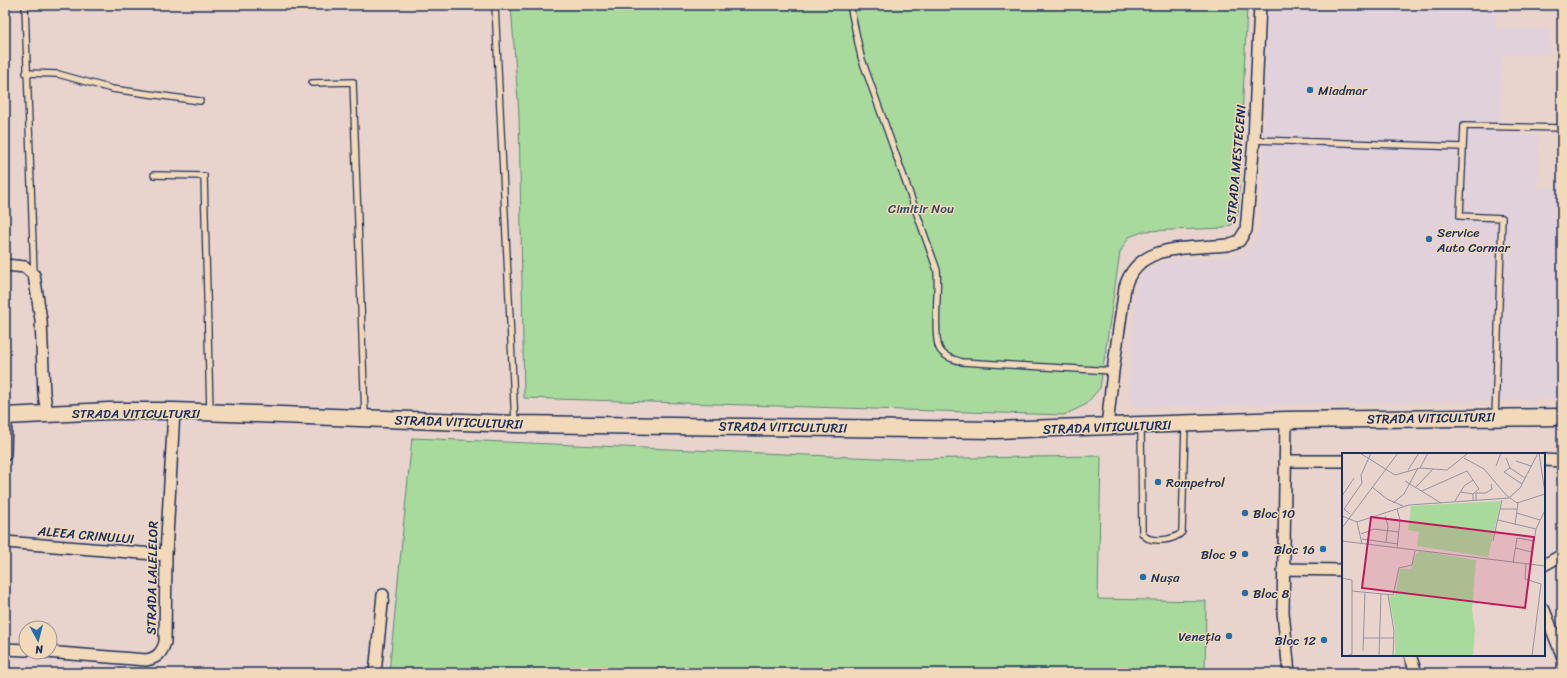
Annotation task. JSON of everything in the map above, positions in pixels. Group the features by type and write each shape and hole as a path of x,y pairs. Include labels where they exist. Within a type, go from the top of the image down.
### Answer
{"main road":[{"name":"STRADA VITICULTURII","path":"6,416 174,411 515,424 996,430 1286,420 1562,417"}],"street":[{"name":"STRADA MESTECENI","path":"1107,427 1113,371 1125,287 1128,276 1142,260 1155,252 1228,245 1239,241 1246,230 1254,140 1260,5"},
{"path":"5,265 25,267 34,275 41,320 44,394 47,414"},
{"name":"STRADA LALELELOR","path":"58,653 146,660 159,656 163,650 165,642 166,555 174,411"},
{"path":"5,455 6,416"},
{"path":"1286,420 1283,612 1289,673"},
{"path":"1545,460 1562,461"},
{"path":"1285,461 1342,461"},
{"name":"ALEEA CRINULUI","path":"5,542 166,555"},
{"path":"1545,564 1562,555"},
{"path":"1283,568 1342,570"},
{"path":"375,673 383,595"},
{"path":"1545,612 1562,655"},
{"path":"5,649 18,650"},
{"path":"1410,656 1416,673"}],"lane":[{"path":"25,5 26,73 34,275"},
{"path":"495,5 515,424"},
{"path":"850,5 861,58 937,270 939,286 937,333 939,348 947,357 962,362 1113,371"},
{"path":"26,73 58,74 112,89 200,101"},
{"path":"312,83 353,82 365,418"},
{"path":"1495,417 1502,218 1460,216 1464,126 1562,128"},
{"path":"1254,140 1463,147"},
{"path":"154,175 204,176 210,412"},
{"path":"1141,426 1142,533 1151,539 1164,540 1178,537 1182,532 1185,424"}],"shaded area":[{"path":"1268,5 1495,5 1495,29 1550,29 1550,54 1502,54 1501,133 1539,136 1538,188 1562,187 1562,399 1139,408 1129,394 1136,282 1152,266 1179,259 1226,257 1243,253 1254,242 1261,223"}],"green space":[{"name":"Cimitir Nou","path":"511,5 1247,5 1238,213 1233,224 1224,228 1145,231 1129,237 1120,252 1100,388 1085,405 1064,415 524,398 519,114"},
{"path":"412,438 900,459 1101,456 1098,599 1206,601 1205,673 389,673"}],"place":[{"name":"Miadmar","path":"1310,90"},
{"name":"Service Auto Cormar","path":"1429,239"},
{"name":"Rompetrol","path":"1158,482"},
{"name":"Bloc 10","path":"1245,513"},
{"name":"Bloc 16","path":"1323,549"},
{"name":"Bloc 9","path":"1245,554"},
{"name":"Nușa","path":"1143,577"},
{"name":"Bloc 8","path":"1245,593"},
{"name":"Veneția","path":"1229,636"},
{"name":"Bloc 12","path":"1324,640"}]}
